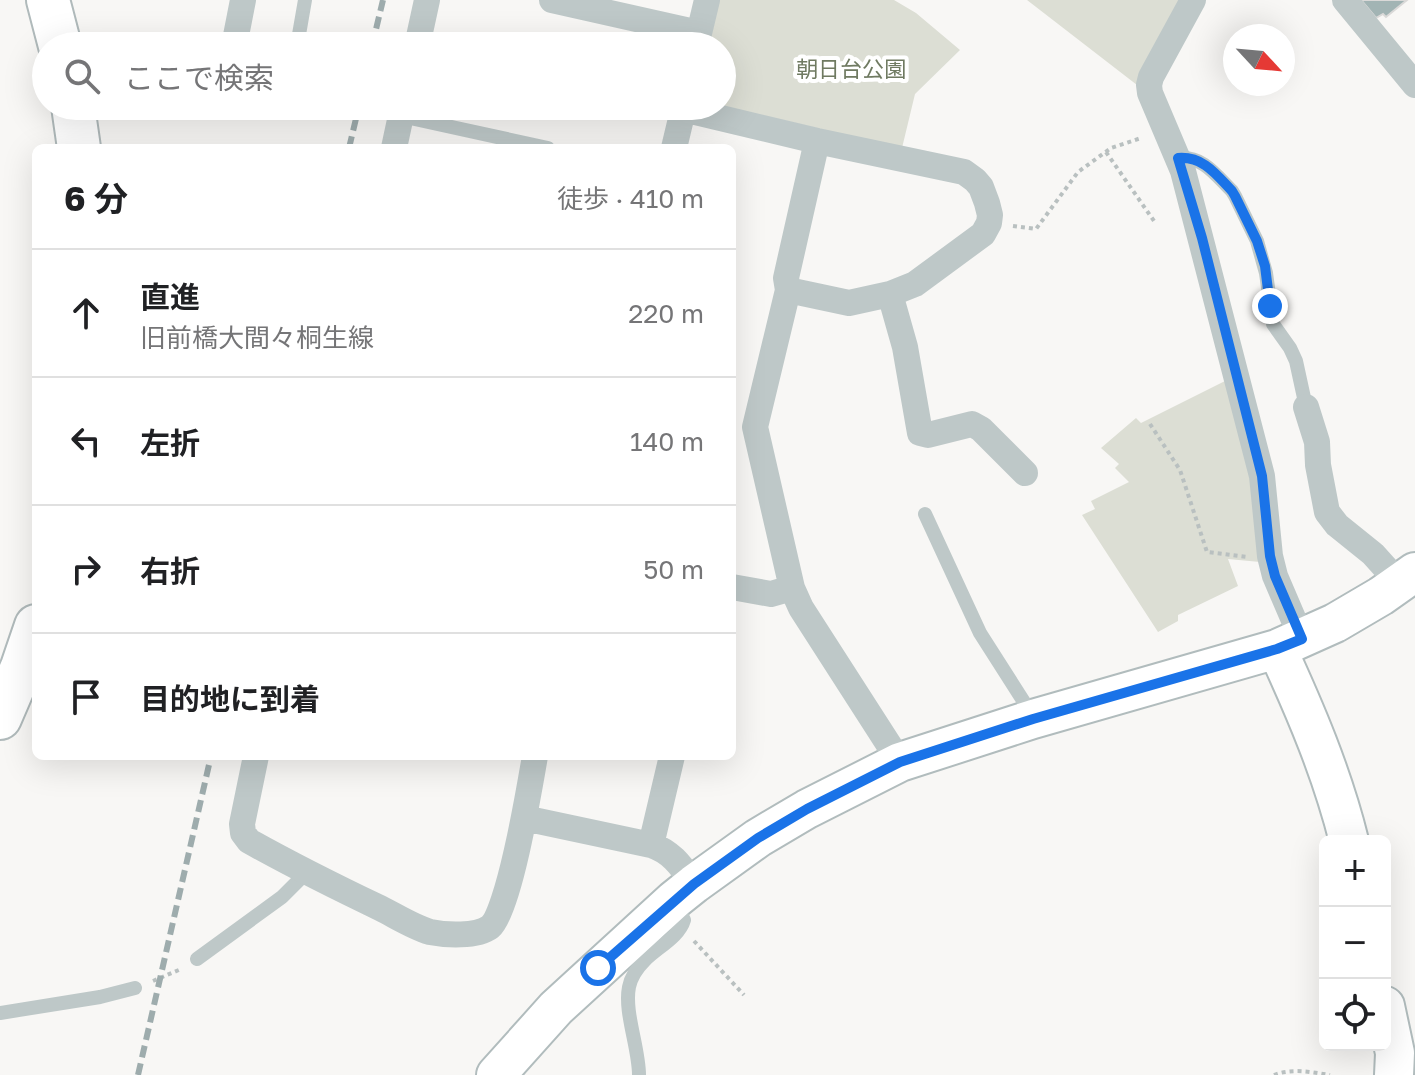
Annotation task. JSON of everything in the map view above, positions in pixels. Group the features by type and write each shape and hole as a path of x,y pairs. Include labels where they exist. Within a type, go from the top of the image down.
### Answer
{"main road":[{"path":"48,0 56,32"},
{"path":"75,120 78,144"},
{"path":"0,718 32,638"}],"street":[{"path":"237,32 243,0"},
{"path":"420,32 427,0"},
{"path":"552,0 672,32"},
{"path":"700,32 707,0"},
{"path":"1193,0 1151,77 1150,93 1178,158 1202,238 1262,476 1270,556 1289,644 1348,835"},
{"path":"1345,0 1415,85"},
{"path":"395,144 400,120"},
{"path":"675,144 680,120"},
{"path":"732,120 964,172 981,187 990,215 983,234 915,284 890,294 849,303 788,290"},
{"path":"817,141 786,278 788,290 743,425 792,588 801,608 900,762"},
{"path":"890,294 905,347 920,433 928,435 972,424 981,429 1025,473"},
{"path":"496,1075 556,1008 758,838 807,809 900,762 1033,719 1289,644 1335,623 1408,578 1337,525 1327,512 1317,442 1306,407"},
{"path":"736,588 771,594 792,588"},
{"path":"255,760 242,824 243,833 249,841 306,873 428,931 453,935 490,926 501,909 524,818 534,760"},
{"path":"651,845 671,760"},
{"path":"524,818 664,849 678,863 683,904"},
{"path":"1391,1034 1395,1053 1394,1075"}],"lane":[{"path":"299,32 305,0"},
{"path":"438,120 532,144"},
{"path":"1178,158 1200,161 1235,196 1261,254 1273,324 1296,361 1306,407"},
{"path":"925,514 980,633 1033,719"},
{"path":"197,959 282,897 306,873"},
{"path":"639,1075 629,988 633,977 683,904"},
{"path":"0,1013 100,997 135,988"}],"path":[{"path":"989,223 1036,229 1078,172 1111,148 1167,130"},
{"path":"1106,152 1154,221"},
{"path":"1150,424 1180,470 1207,552 1259,558 1270,556"},
{"path":"683,904 744,995"},
{"path":"135,988 173,973 197,959"},
{"path":"1274,1075 1298,1070 1330,1075"}],"green space":[{"name":"朝日台公園","path":"718,0 894,0 916,13 960,50 915,94 902,148 736,109 736,32 710,32"},
{"path":"1027,0 1183,0 1137,85"},
{"path":"1229,379 1255,478 1260,562 1228,559 1238,586 1178,615 1178,621 1158,632 1082,515 1095,509 1091,501 1129,482 1115,468 1119,464 1101,448 1136,418 1141,423"}],"building":[{"path":"1361,0 1407,0 1386,17 1383,14 1376,18"}],"railway":[{"path":"375,32 383,0"},
{"path":"350,144 356,120"},
{"path":"138,1075 210,760"}],"route":[{"path":"598,968 674,900 758,838 807,809 900,762 1302,639 1275,576 1262,476 1202,238 1178,158 1200,161 1232,191 1257,241 1265,266 1270,306"}]}
